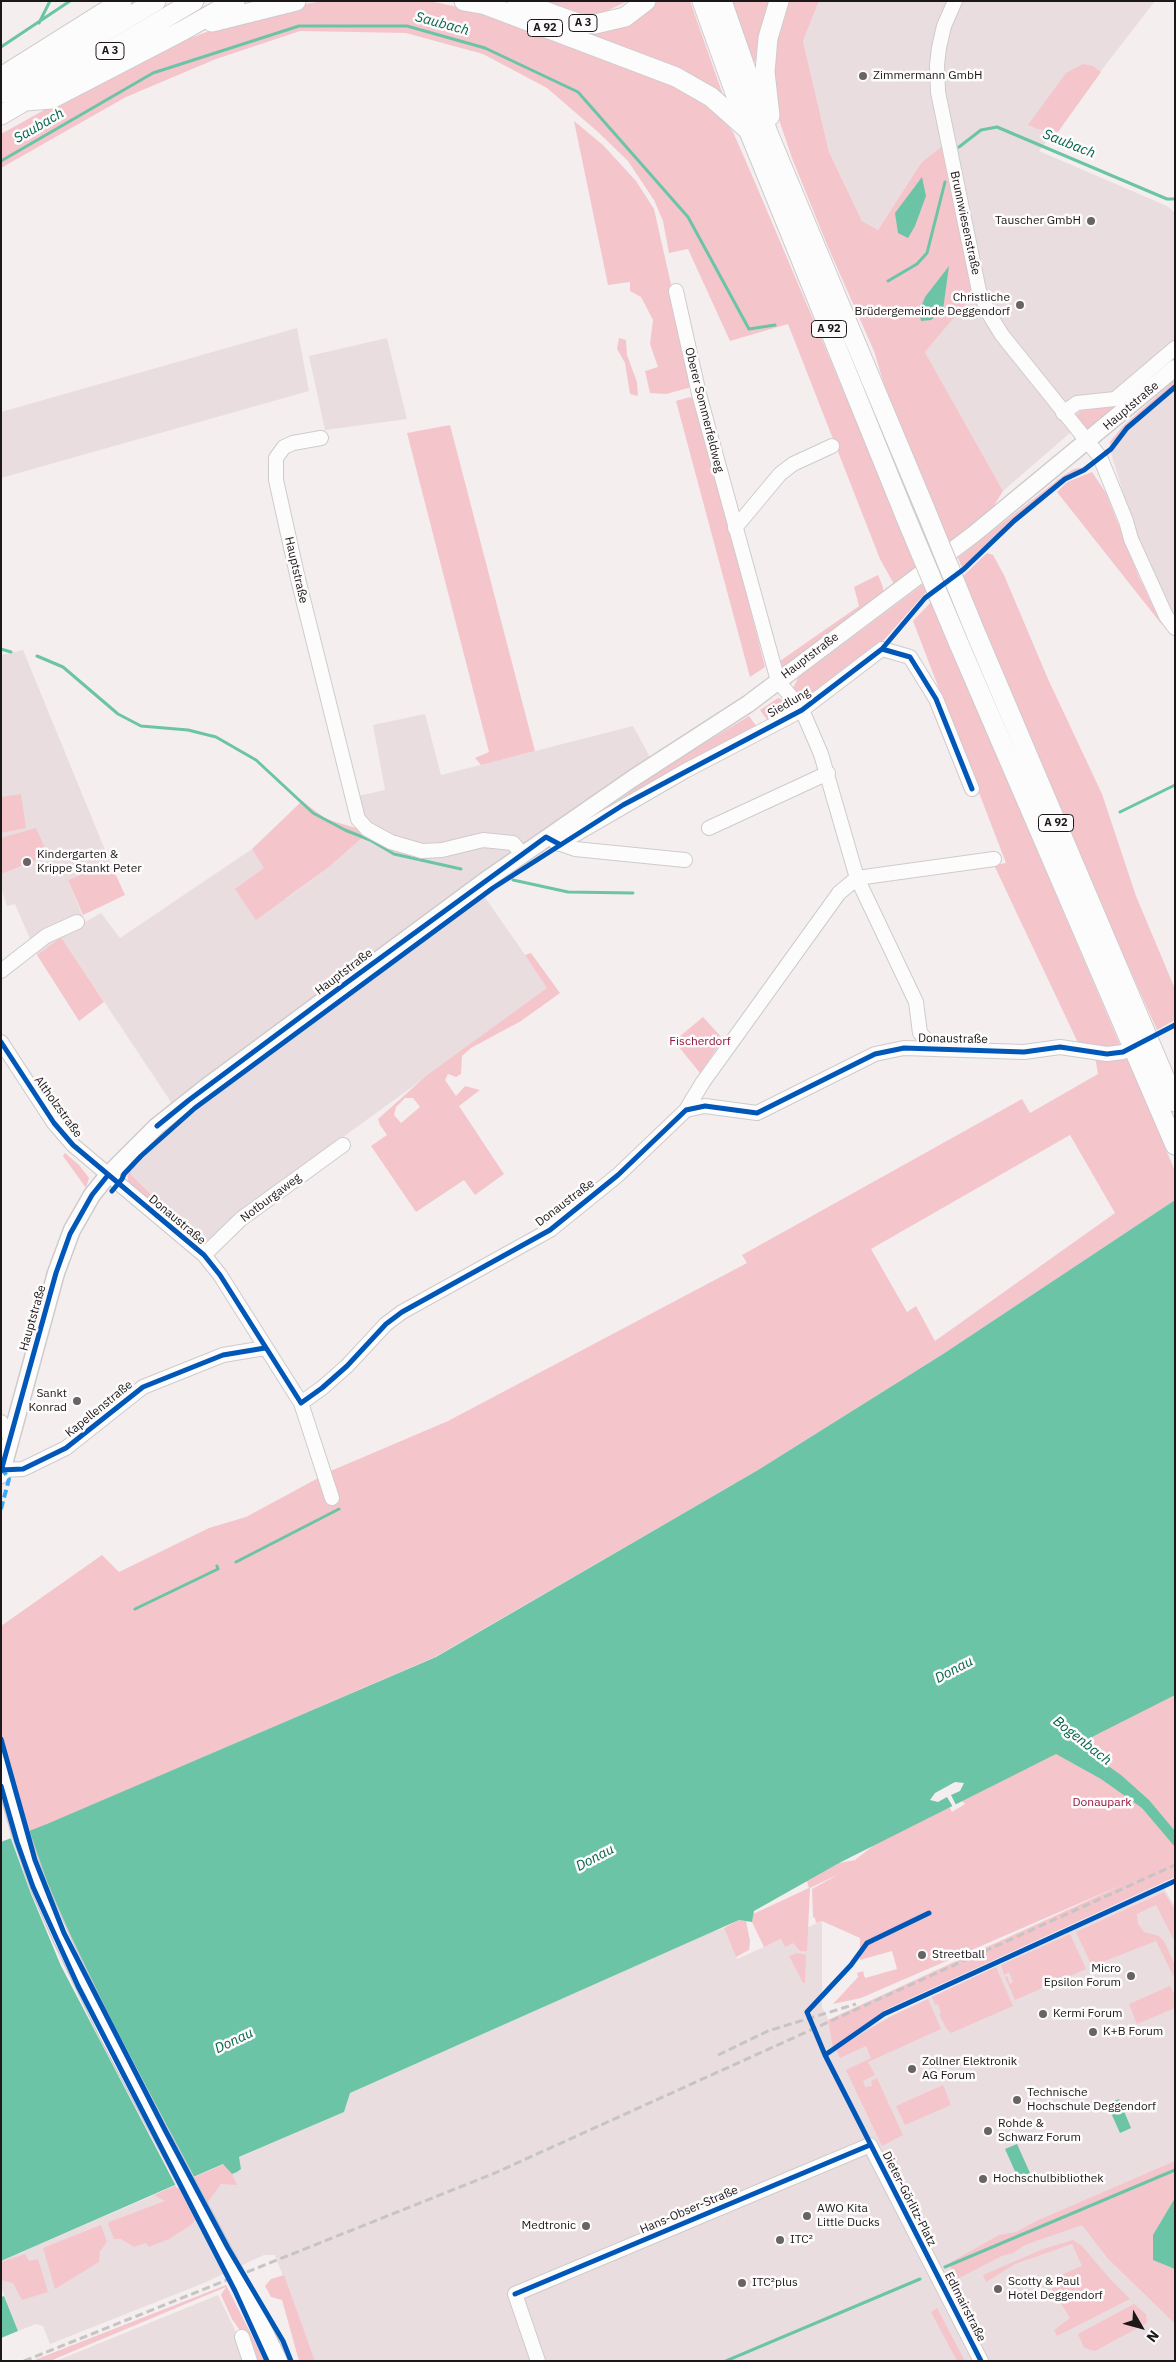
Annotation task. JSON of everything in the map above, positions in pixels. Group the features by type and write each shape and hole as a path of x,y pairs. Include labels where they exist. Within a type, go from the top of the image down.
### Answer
{"highway":[{"path":"85,23 106,1"},
{"path":"1,77 122,1"},
{"name":"A 3","path":"1,93 156,1"},
{"name":"A 3","path":"1,115 194,1"},
{"name":"A 3","path":"26,101 51,98 182,31 235,1"},
{"path":"182,31 296,1"},
{"name":"A 92","path":"464,1 486,5 676,77 695,86 711,97 748,129"},
{"name":"A 3","path":"517,1 572,21 595,24 616,21 625,17 646,1"},
{"name":"A 92","path":"702,1 748,129 959,644 1128,1014 1175,1102"},
{"name":"A 92","path":"722,1 768,133 977,636 1128,1014 1175,1145"},
{"path":"768,133 770,116 765,72 768,38 779,1"}],"main road":[{"name":"Hauptstraße","path":"2,1472 49,1297 70,1234 92,1195 108,1175 158,1126 189,1100 522,854 553,841 748,704 974,534 1087,443 1175,368"},
{"path":"1,1766 21,1835 39,1887 60,1937 279,2361"}],"street":[{"name":"Brunnwiesenstraße","path":"955,1 944,26 939,48 937,66 938,92 979,291 989,314 1002,335 1087,443"},
{"name":"Oberer Sommerfeldweg","path":"676,291 699,394 778,681"},
{"name":"Hauptstraße","path":"1064,413 1077,403 1115,399 1175,348"},
{"name":"Hauptstraße","path":"321,438 292,442 284,447 276,458 276,480 298,580 358,819 366,829 391,842 422,851 442,850 483,840 512,843 522,854"},
{"path":"1087,443 1100,457 1126,521 1130,539 1166,616 1175,628"},
{"path":"735,528 780,474 792,464 832,446"},
{"name":"Siedlung","path":"553,841 679,774 804,715 882,649 910,657 936,699 972,789"},
{"path":"778,681 804,715"},
{"name":"Siedlung","path":"804,715 828,773 857,878"},
{"path":"709,828 828,773"},
{"path":"553,841 575,849 685,860"},
{"path":"857,878 994,859"},
{"name":"Donaustraße","path":"301,1403 329,1383 386,1324 402,1312 550,1230 618,1175 686,1110 839,893 857,878 916,1002 920,1033 934,1048"},
{"path":"1,971 46,936 77,922"},
{"name":"Donaustraße","path":"904,1048 920,1033"},
{"name":"Altholzstraße","path":"1,1042 54,1123 73,1145 108,1175"},
{"name":"Donaustraße","path":"686,1110 705,1106 757,1113 876,1054 904,1048 1024,1052 1060,1047 1107,1054 1123,1052"},
{"path":"704,1082 704,1091 708,1101 716,1108"},
{"name":"Notburgaweg","path":"204,1255 241,1219 343,1145"},
{"name":"Donaustraße","path":"108,1175 204,1255 220,1275 301,1403 332,1498"},
{"name":"Kapellenstraße","path":"2,1472 23,1469 66,1448 143,1387 223,1355 266,1348"},
{"path":"1,1422 11,1438"},
{"name":"Dieter-Görlitz-Platz","path":"870,2145 930,2262"},
{"name":"Hans-Obser-Straße","path":"538,2361 515,2294 870,2145"},
{"name":"Edlmairstraße","path":"930,2262 981,2361"},
{"path":"242,2337 250,2361"}],"shaded area":[{"path":"819,1 1155,1 1039,151 1167,206 1175,213 1175,342 1003,491 925,352 974,293 942,147 921,163 878,230 862,221 829,152 803,41"},
{"path":"297,328 309,391 1,478 1,412"},
{"path":"387,338 407,419 325,430 309,356"},
{"path":"1175,390 1175,617 1138,542 1111,453 1130,428"},
{"path":"23,650 110,862 68,880 85,922 101,913 120,938 252,849 286,899 329,867 362,838 349,798 385,790 373,725 425,714 441,775 633,726 650,757 475,883 548,988 324,1151 200,1246 125,1175 183,1120 61,937 37,955 15,904 7,906 1,888 1,655"},
{"path":"1164,1888 1175,1907 1175,2162 1109,2260 1175,2324 1175,2361 315,2361 275,2255 264,2255 204,2283 50,2344 43,2326 36,2324 18,2331 1,2287 1,2261 175,2186 237,2172 241,2169 238,2158 344,2112 350,2093 711,1932 724,1928 737,1959 822,1921 822,2007 831,2025 834,2047 890,2016"},
{"path":"218,2295 235,2330 245,2361 56,2361"}],"green space":[{"path":"488,1 505,1 571,25 649,1 690,1 723,95 691,74"},
{"path":"546,1 628,1 602,13 583,14"},
{"path":"730,1 771,1 758,61 752,62"},
{"path":"785,1 819,1 803,41 829,152 862,221 878,230 921,163 942,146 974,294 925,352 1003,491 989,514 946,547 892,411 874,351 828,247 792,158 775,108 771,66"},
{"path":"317,2 434,2 482,12 650,73 716,108 733,132 919,569 895,586 880,559 788,324 730,341 688,249 669,253 663,221 654,200 628,161 547,88 483,54 406,33 300,31 216,59 126,97 1,168 1,134 109,74 160,50 232,22 267,11"},
{"path":"1083,64 1093,66 1101,72 1058,132 1038,129 1028,125 1066,73"},
{"path":"574,121 603,145 636,181 654,209 691,373 692,387 666,394 650,393 645,371 658,367 650,344 653,320 641,297 630,291 630,282 608,285"},
{"path":"619,338 626,340 627,355 637,382 638,396 630,394 625,363 617,349"},
{"path":"1175,380 1175,385 1127,427 1110,445 1110,442 1123,426"},
{"path":"1134,392 1093,428 1087,429 1076,420 1076,416 1081,411 1118,405"},
{"path":"690,397 698,403 765,667 750,677 676,401"},
{"path":"450,425 535,751 481,765 475,758 489,752 407,433"},
{"path":"1084,467 1067,476 1013,519 962,568 958,558 1064,475 1074,469"},
{"path":"1092,472 1106,493 1139,577 1163,626 1057,492 1067,482"},
{"path":"987,553 993,555 1004,575 1048,679 1102,794 1136,896 1175,989 1175,1020 1157,1030 1048,787 963,576"},
{"path":"878,575 883,587 883,597 788,666 782,668 777,663 859,606 854,587"},
{"path":"925,583 928,590 868,658 812,696 804,698 797,696 793,688 798,678"},
{"path":"933,600 1120,1045 1103,1049 1079,1045 994,865 1006,863 913,621"},
{"path":"778,698 787,701 789,706 786,711 768,721 760,710"},
{"path":"749,716 757,727 616,805 614,804 644,780"},
{"path":"21,794 26,828 1,833 1,797"},
{"path":"302,801 326,819 359,829 362,838 329,867 256,920 235,889 264,868 252,849"},
{"path":"36,828 48,855 1,874 1,838"},
{"path":"110,862 125,895 83,915 68,880"},
{"path":"61,937 104,1002 79,1021 37,955"},
{"path":"531,953 560,993 521,1021 471,1048 462,1056 461,1074 456,1077 448,1074 445,1080 456,1096 465,1086 480,1090 459,1106 504,1174 475,1195 464,1180 416,1212 371,1146 387,1135 378,1119 426,1076 547,988 525,955","holes":["405,1098 413,1098 420,1107 401,1123 394,1115 396,1107"]},
{"name":"Fischerdorf","path":"703,1017 723,1039 700,1073 674,1041"},
{"path":"1097,1055 1128,1060 1175,1171 1175,1200 943,1354 758,1470 435,1657 30,1832 1,1734 1,1626 102,1555 119,1572 209,1528 246,1517 333,1470 448,1421 747,1263 742,1255 1022,1099 1030,1113 1098,1074 1095,1057","holes":["1070,1135 1115,1213 935,1341 916,1306 907,1312 871,1249"]},
{"path":"65,1153 79,1165 89,1178 86,1188 63,1156"},
{"path":"131,1170 131,1175 166,1209 160,1212 128,1181 128,1175"},
{"name":"Donaupark","path":"1175,1694 1175,1877 887,2009 833,2048 828,2020 1124,1884 861,1998 833,2004 858,1977 857,1973 863,1971 865,1978 897,1969 892,1951 860,1960 860,1938 822,1921 816,1923 813,1917 812,1889 839,1874 810,1888 807,1951 800,1951 793,1943 785,1947 781,1939 764,1947 752,1922 753,1914 809,1888 807,1881 839,1863 855,1860 878,1842 949,1806 952,1812 965,1804 961,1800"},
{"path":"1164,1892 1175,1910 1175,1942 1156,1905 1137,1914 1138,1924 1144,1932 1159,1936 1164,1941 1175,1965 1175,1979 1156,1941 1092,1966 1076,1932"},
{"path":"739,1920 746,1921 750,1941 749,1950 736,1957 724,1928"},
{"path":"1070,1934 1086,1969 1015,2000 1005,1977 1007,1976 1010,1984 1013,1982 1009,1972 1004,1975 1001,1965"},
{"path":"797,1953 806,1955 805,1983 803,1983 789,1956"},
{"path":"996,1967 1013,2006 951,2033 946,2028 939,2014 941,2013 938,2004 935,2005 932,1997"},
{"path":"1170,1986 1175,1996 1175,2008 1137,2024 1129,2004"},
{"path":"928,1999 941,2029 868,2062 875,2075 863,2081 865,2087 872,2086 871,2081 877,2078 903,2135 882,2146 846,2070 871,2058 866,2046 840,2058 836,2049 890,2017"},
{"path":"943,2085 951,2105 905,2125 896,2106"},
{"path":"1175,2161 1175,2324 1109,2260 1082,2225 1025,2245 1013,2253 1002,2256 957,2279 951,2269 951,2262 999,2235 1016,2232 1034,2222"},
{"path":"224,2164 232,2174 237,2185 221,2184 191,2225 169,2239 149,2247 146,2243 134,2247 121,2239 114,2239 108,2224 109,2222 165,2201 154,2195"},
{"path":"101,2225 107,2242 100,2251 99,2262 55,2289 43,2248"},
{"path":"1073,2240 1082,2246 1130,2299 1057,2336 1054,2330 1070,2318 1047,2281 1082,2266 1072,2244 1015,2264 986,2282 983,2275 1043,2249"},
{"path":"25,2254 29,2261 38,2259 48,2292 22,2300 13,2283 1,2280 1,2262"},
{"path":"284,2275 315,2361 299,2361 282,2300 271,2297 265,2286 271,2279"},
{"path":"226,2285 265,2361 254,2361 246,2339 232,2319 221,2295 226,2287 50,2361 32,2361"},
{"path":"1134,2304 1146,2314 1147,2323 1095,2351 1084,2348 1078,2334"},
{"path":"937,2308 965,2361 957,2361 931,2312"}],"water":[{"path":"922,177 926,196 915,226 908,238 898,233 895,213"},
{"path":"949,266 943,310 931,320 921,321 919,312 925,297"},
{"path":"1175,1200 1175,1695 1082,1742 1084,1749 1121,1775 1149,1800 1175,1831 1175,1847 1142,1808 1101,1779 1056,1754 841,1862 754,1911 752,1922 739,1920 350,2093 344,2112 239,2157 241,2169 237,2172 232,2174 223,2164 1,2261 1,1842 436,1657 758,1470 943,1354"},
{"path":"1119,2099 1131,2128 1120,2133 1107,2104"},
{"path":"1017,2144 1030,2173 1018,2178 1005,2149"},
{"path":"1175,2198 1175,2269 1153,2260 1153,2235"},
{"path":"4,2296 18,2331 1,2338 1,2297"}],"pier":[{"path":"955,1782 964,1783 960,1791 951,1795 956,1805 953,1807 947,1797 938,1802 930,1800 935,1793"},
{"path":"29,1830 36,1856 90,1979 195,2180 177,2188 61,1966 31,1894 10,1836"}],"waterway":[{"path":"39,23 50,1"},
{"path":"1,47 70,1"},
{"name":"Saubach","path":"1,161 153,73 299,26 407,26 485,48 578,92 688,217 749,329 775,325"},
{"name":"Saubach","path":"959,147 981,130 997,127 1167,199 1175,199"},
{"name":"Saubach","path":"888,281 917,264 927,253 945,182"},
{"path":"1,649 11,652"},
{"path":"37,656 63,667 118,714 141,726 188,730 216,737 256,760 313,813 345,830 370,840 394,854 461,869"},
{"path":"1120,812 1175,785"},
{"path":"513,880 568,892 633,893"},
{"path":"236,1562 339,1509"},
{"path":"135,1609 218,1569 217,1566"},
{"path":"945,2267 1175,2170"},
{"path":"726,2361 920,2279"}],"railway":[{"path":"24,2361 495,2173 1175,1865"},
{"path":"718,2055 768,2031 856,2004"}],"marked path":[{"path":"1,1509 9,1479 3,1470"}],"cycle path":[{"path":"882,649 925,598 964,569 1014,521 1065,479 1084,470 1111,449 1127,428 1175,387"},
{"path":"112,1191 124,1174 141,1156 195,1108 493,888 623,805 802,710 882,649 910,657 936,699 972,789"},
{"path":"157,1126 342,986 546,837 559,844"},
{"path":"1,1042 54,1123 73,1145 204,1255 220,1275 301,1403 347,1366 386,1324 402,1312 550,1230 618,1175 686,1110 705,1106 757,1113 875,1054 904,1048 1024,1052 1060,1047 1107,1054 1123,1052 1175,1025"},
{"path":"1,1471 56,1273 70,1234 92,1195 108,1175"},
{"path":"1,1470 23,1469 66,1448 143,1387 223,1355 265,1348"},
{"path":"1,1739 35,1860 64,1933 165,2130 228,2248 283,2341 291,2361"},
{"path":"1,1786 17,1842 33,1887 78,1986 235,2291 267,2361"},
{"path":"825,2055 884,2014 1175,1881"},
{"path":"929,1913 867,1943 851,1965 807,2012 825,2055 981,2361"},
{"path":"515,2294 870,2145"}],"place":[{"name":"Zimmermann GmbH","path":"863,76"},
{"name":"Tauscher GmbH","path":"1091,221"},
{"name":"Christliche Brüdergemeinde Deggendorf","path":"1020,305"},
{"name":"Kindergarten & Krippe Stankt Peter","path":"27,862"},
{"name":"Sankt Konrad","path":"77,1401"},
{"name":"Streetball","path":"922,1955"},
{"name":"Micro Epsilon Forum","path":"1131,1976"},
{"name":"Kermi Forum","path":"1043,2014"},
{"name":"K+B Forum","path":"1093,2032"},
{"name":"Zollner Elektronik AG Forum","path":"912,2069"},
{"name":"Technische Hochschule Deggendorf","path":"1017,2100"},
{"name":"Rohde & Schwarz Forum","path":"988,2131"},
{"name":"Hochschulbibliothek","path":"983,2179"},
{"name":"AWO Kita Little Ducks","path":"807,2216"},
{"name":"Medtronic","path":"586,2226"},
{"name":"ITC²","path":"780,2240"},
{"name":"ITC²plus","path":"742,2283"},
{"name":"Scotty & Paul Hotel Deggendorf","path":"998,2289"}],"water label":[{"name":"Donau","path":"954,1670"},
{"name":"Bogenbach","path":"1082,1741"},
{"name":"Donau","path":"595,1858"},
{"name":"Donau","path":"234,2041"}]}
